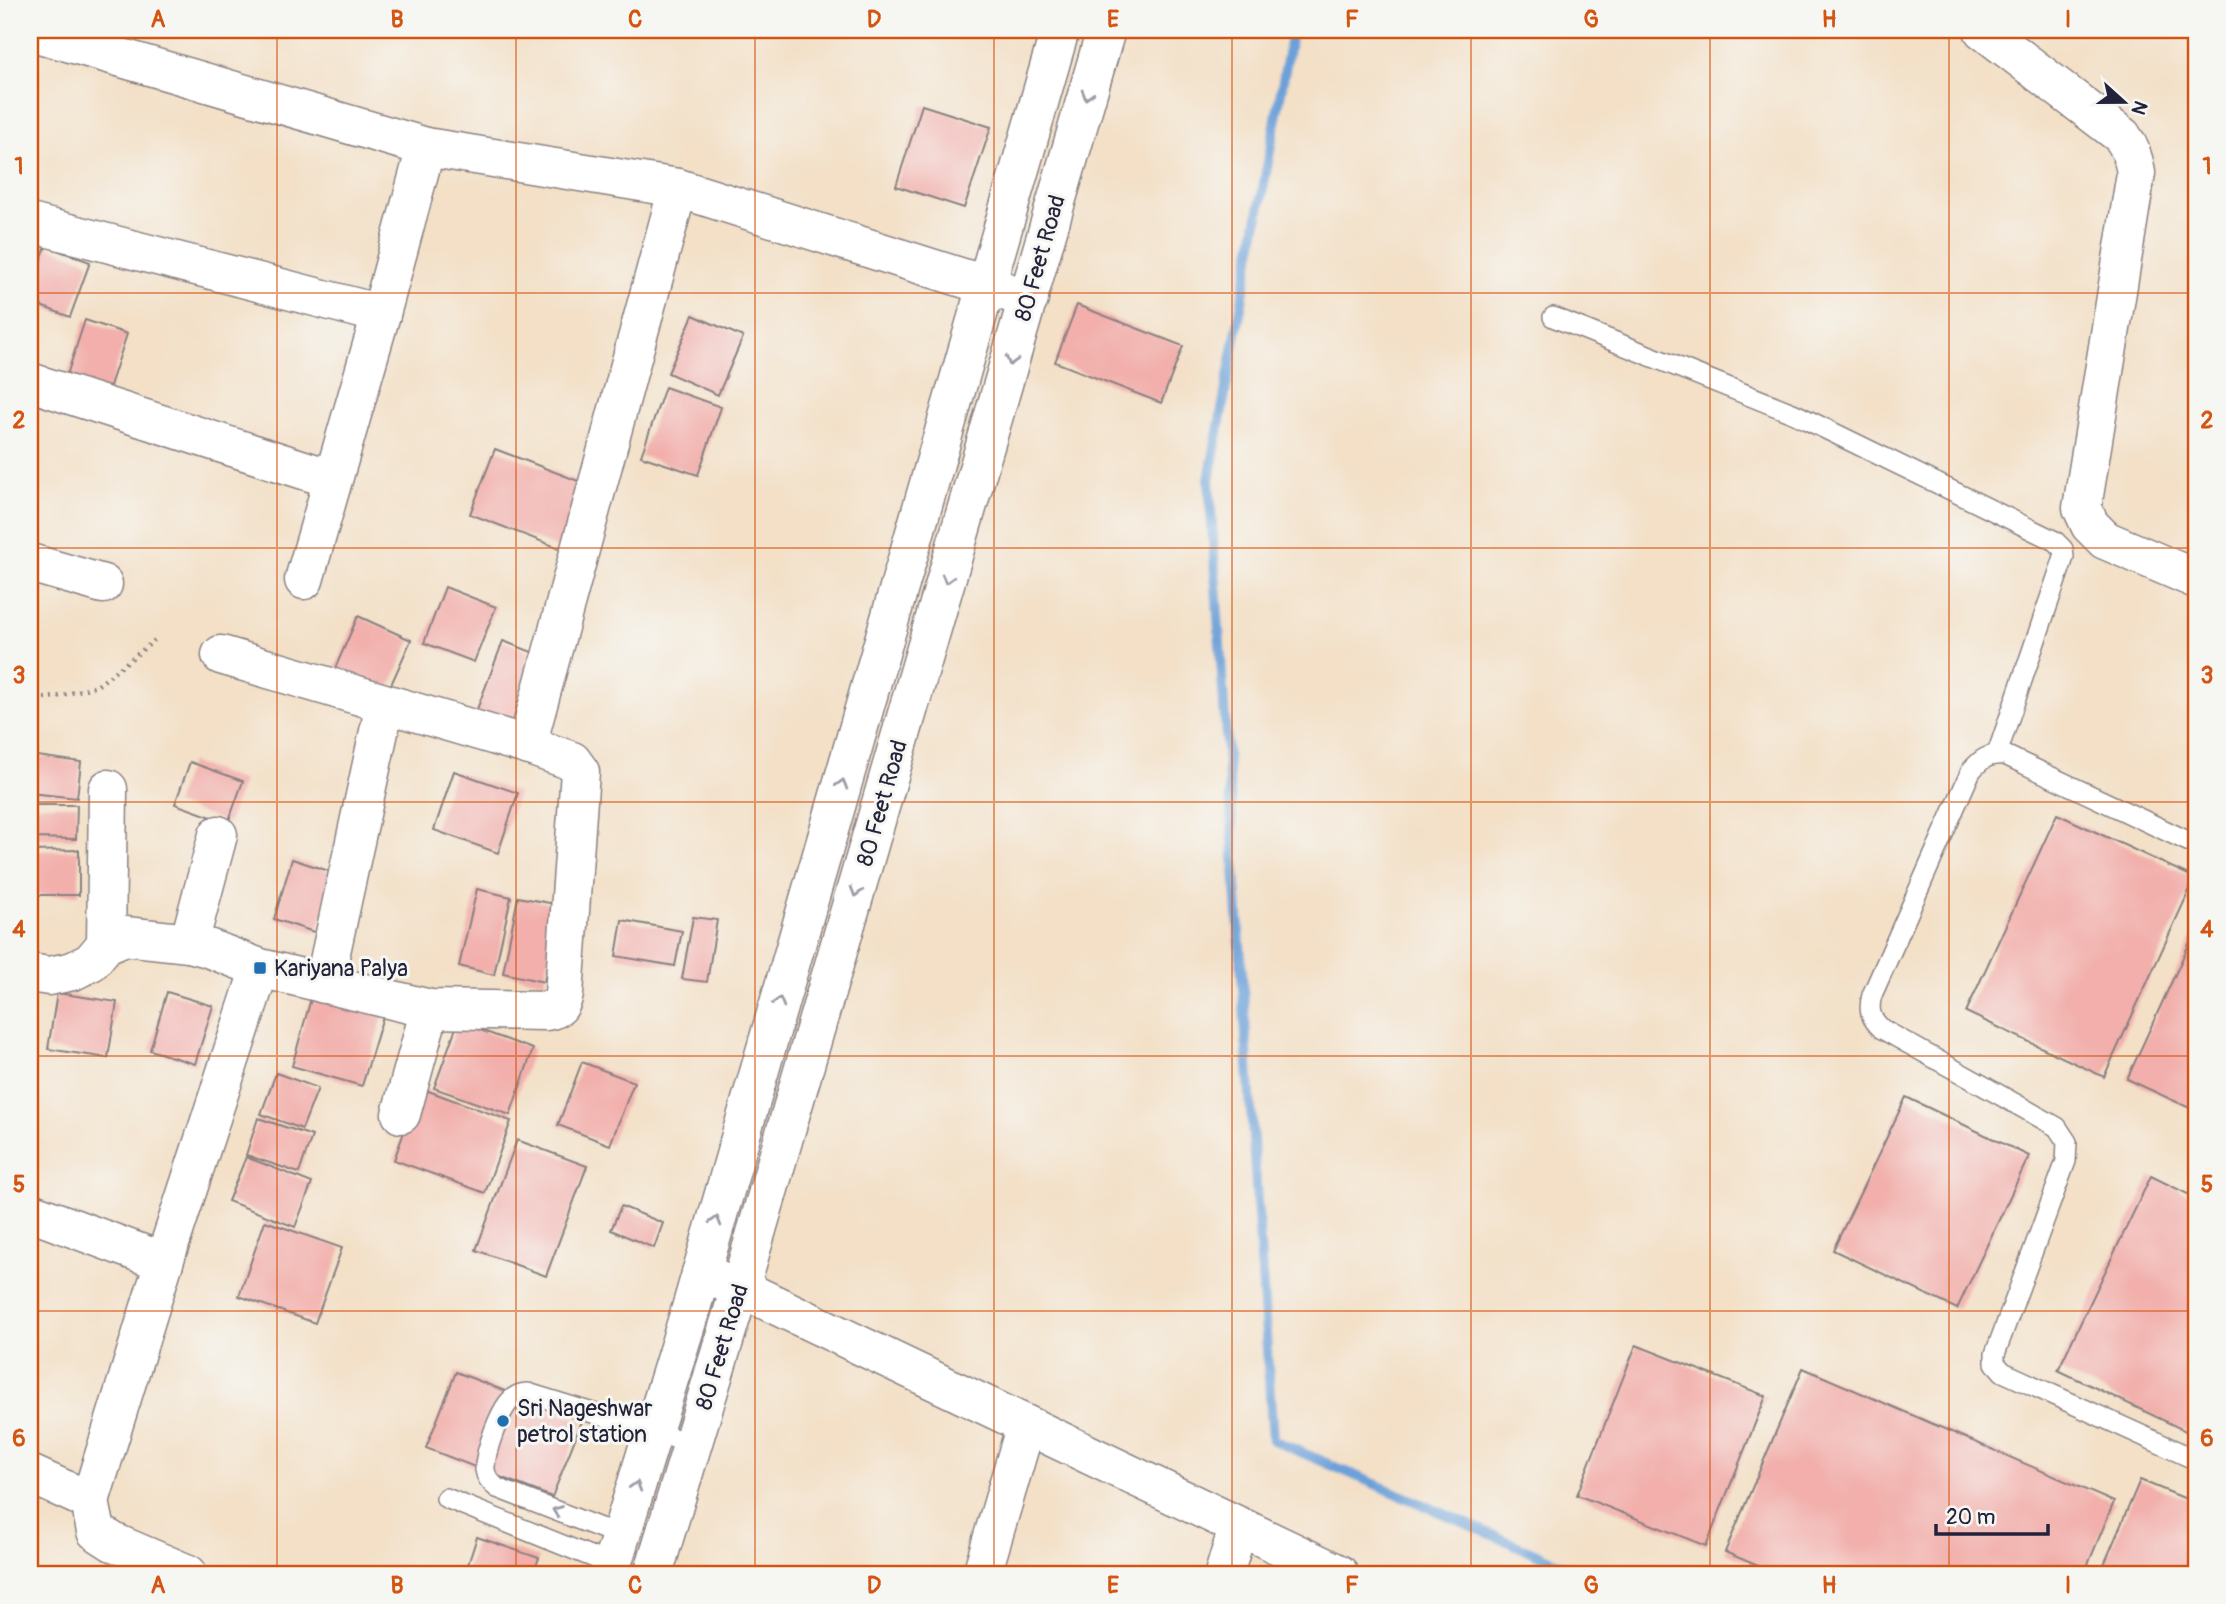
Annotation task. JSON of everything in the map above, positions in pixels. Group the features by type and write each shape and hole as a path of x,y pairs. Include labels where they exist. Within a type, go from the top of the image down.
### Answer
{"street":[{"name":"80 Feet Road","path":"614,1558 701,1273 1060,30"},
{"name":"80 Feet Road","path":"653,1574 740,1288 1106,30"},
{"path":"1983,30 2122,136 2127,144 2136,173 2082,508 2090,525 2105,540 2196,579"},
{"path":"30,31 426,147 678,188 1029,299"},
{"path":"304,580 426,147"},
{"path":"527,745 678,188"},
{"path":"30,223 381,314"},
{"path":"30,382 332,479"},
{"path":"30,563 103,584"},
{"path":"30,973 49,976 73,971 91,962 106,944 125,936 189,943 260,968 430,1009 545,1011 561,1006 580,772 572,761 527,745 221,655"},
{"path":"324,984 385,704"},
{"path":"106,944 108,789"},
{"path":"189,943 218,835"},
{"path":"188,1574 113,1542 96,1531 90,1501 164,1262 260,968"},
{"path":"401,1114 430,1009"},
{"path":"30,1212 164,1262"},
{"path":"701,1273 740,1288 1339,1574"},
{"path":"982,1574 1026,1425"},
{"path":"30,1474 90,1501"},
{"path":"1224,1574 1238,1528"}],"lane":[{"path":"1553,317 1795,414 2055,541 2063,549 2064,556 1997,754"},
{"path":"2196,845 2005,755 1988,755 1979,760 1971,771 1868,1009 1873,1021 1882,1030 2057,1127 2067,1142 2066,1161 1994,1354 1997,1367 2196,1460"},
{"path":"614,1558 490,1482 485,1471 487,1454 509,1402 523,1393 528,1393 693,1444"},
{"path":"446,1499 614,1558"}],"path":[{"path":"30,699 56,697 97,686 155,640"}],"building":[{"path":"922,105 991,127 964,208 896,186"},
{"path":"46,246 90,262 70,317 30,302 30,291"},
{"path":"1077,305 1183,346 1161,403 1055,362"},
{"path":"693,315 743,337 718,395 668,373"},
{"path":"85,320 127,334 107,395 65,381"},
{"path":"665,387 721,407 698,475 641,456"},
{"path":"495,449 594,487 569,552 470,514"},
{"path":"445,587 496,607 474,662 424,643"},
{"path":"358,616 411,640 386,696 333,673"},
{"path":"503,641 540,655 513,726 476,712"},
{"path":"30,755 81,762 77,798 30,793"},
{"path":"190,762 243,781 228,823 175,804"},
{"path":"454,771 518,793 498,853 434,830"},
{"path":"30,805 77,805 76,839 30,838"},
{"path":"2057,814 2195,878 2104,1077 1966,1012"},
{"path":"79,850 79,895 30,895 30,851"},
{"path":"292,859 335,873 317,933 274,919"},
{"path":"477,889 511,897 494,975 459,966"},
{"path":"518,897 560,905 544,982 503,973"},
{"path":"693,917 717,920 707,982 682,979"},
{"path":"622,920 682,931 675,966 616,956"},
{"path":"2196,929 2196,1111 2127,1079"},
{"path":"314,988 385,1010 362,1086 292,1066"},
{"path":"167,992 213,1006 195,1064 150,1050"},
{"path":"57,993 117,1002 108,1058 48,1049"},
{"path":"458,1022 533,1049 510,1115 434,1088"},
{"path":"582,1062 634,1082 610,1145 558,1125"},
{"path":"276,1073 318,1088 302,1129 261,1114"},
{"path":"420,1088 511,1121 485,1193 394,1160"},
{"path":"1906,1097 2029,1156 1957,1309 1833,1250"},
{"path":"258,1118 312,1136 299,1173 246,1155"},
{"path":"517,1140 587,1166 546,1276 476,1250"},
{"path":"246,1157 312,1183 295,1227 228,1201"},
{"path":"2151,1176 2196,1198 2196,1436 2058,1370"},
{"path":"621,1206 663,1223 654,1248 611,1230"},
{"path":"265,1221 342,1248 315,1323 239,1296"},
{"path":"1636,1345 1766,1396 1706,1546 1577,1495"},
{"path":"1803,1368 2114,1502 2084,1574 1777,1574 1725,1552"},
{"path":"456,1372 582,1421 552,1497 426,1448"},
{"path":"2140,1480 2196,1503 2196,1574 2100,1574"},
{"path":"477,1537 539,1558 533,1574 465,1574"}],"waterway":[{"path":"1309,30 1292,32 1209,480 1273,1440 1583,1574"}],"place":[{"name":"Kariyana Palya","path":"260,968"},
{"name":"Sri Nageshwar petrol station","path":"503,1421"}]}
